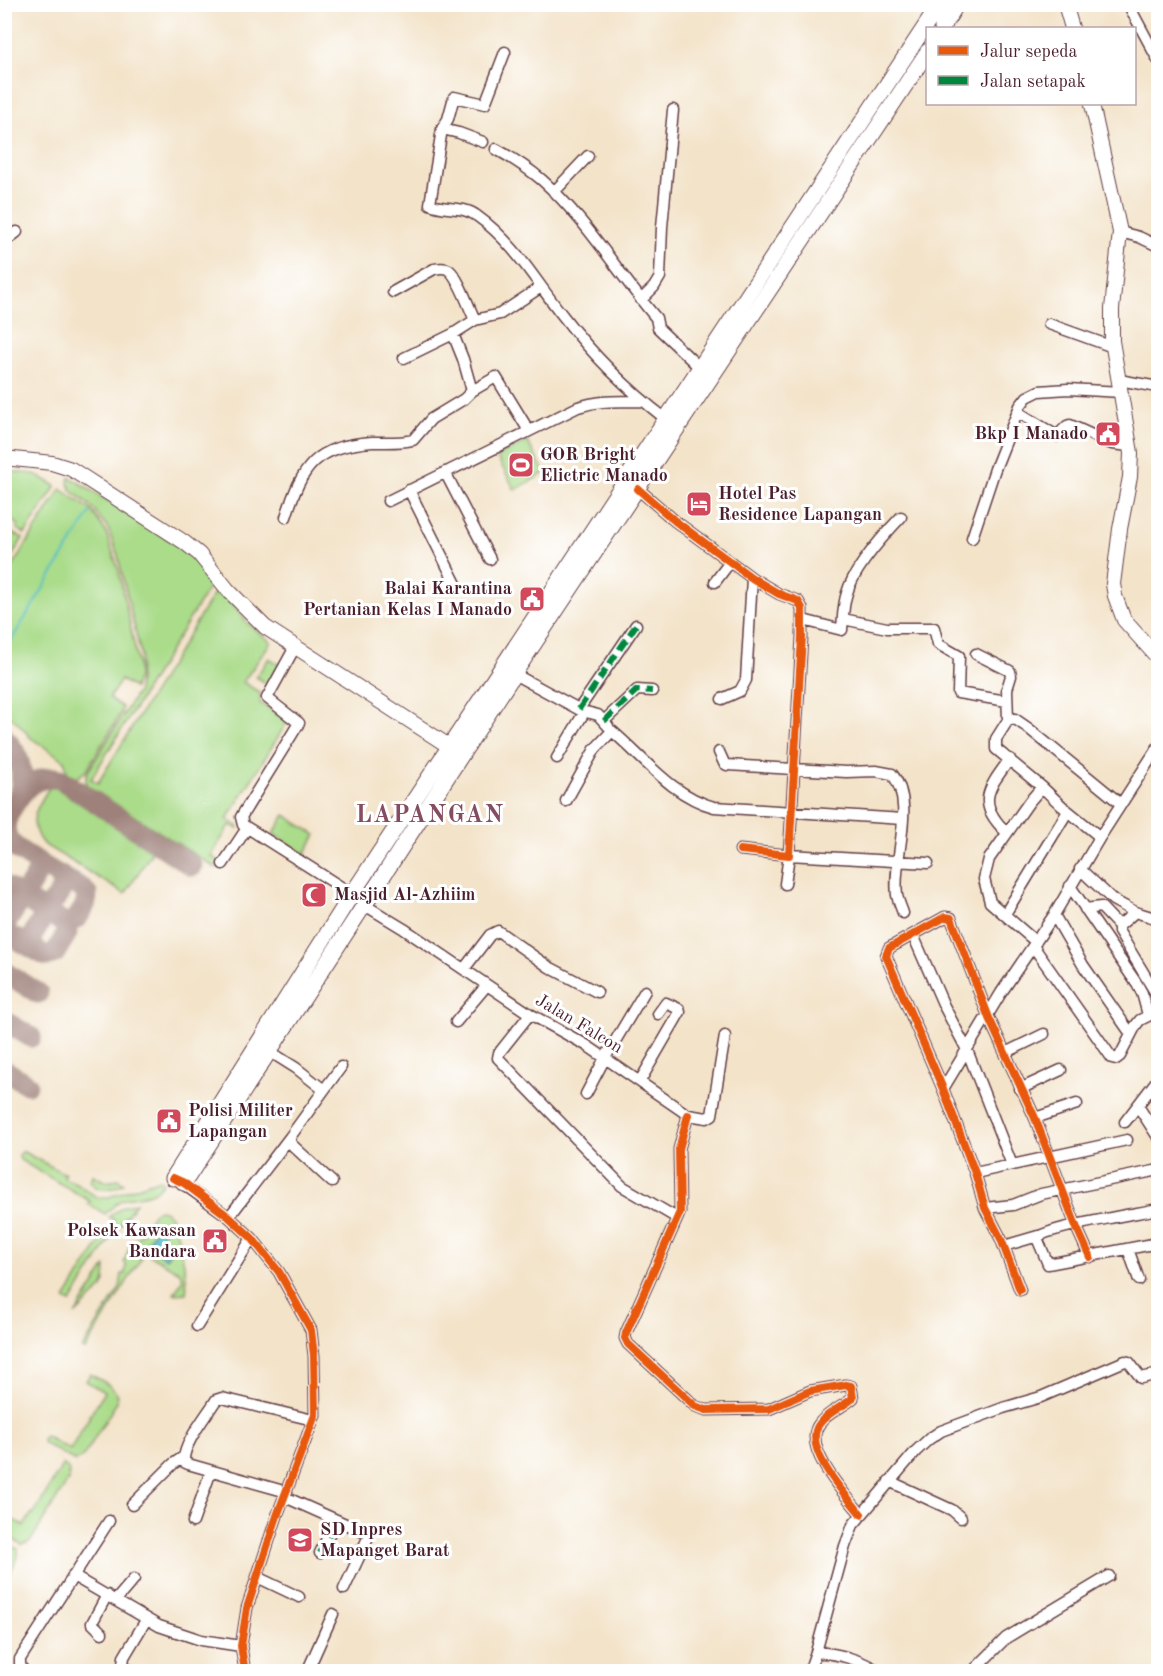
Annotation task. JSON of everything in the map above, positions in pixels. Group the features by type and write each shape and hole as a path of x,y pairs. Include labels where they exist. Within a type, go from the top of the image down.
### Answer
{"highway":[{"path":"178,1180 269,1051 449,746 638,489 726,341 940,4"},
{"path":"943,27 957,4"},
{"path":"178,1180 357,899 463,755 666,419 700,368 726,341 926,52"}],"main road":[{"path":"1065,4 1072,27"},
{"path":"1092,105 1120,232 1112,309 1113,347 1130,446 1131,467 1113,584 1124,620 1158,658"},
{"path":"4,458 52,463 71,469 199,554 228,590 258,621 463,755"}],"street":[{"path":"1128,4 1155,46 1158,60"},
{"path":"505,52 485,104 454,97 448,119 442,129 430,204 467,210 477,216 516,253 587,345 642,400 666,419"},
{"path":"641,300 660,277 662,227 673,110"},
{"path":"442,129 483,142"},
{"path":"496,149 540,178 554,192 657,319 658,328 700,368"},
{"path":"554,192 588,156"},
{"path":"4,242 17,232"},
{"path":"1120,232 1139,237 1158,246"},
{"path":"393,292 434,269 442,267 449,270 455,278 475,320"},
{"path":"404,358 453,334 475,320 500,315 541,287"},
{"path":"1049,324 1113,347"},
{"path":"453,334 472,391"},
{"path":"286,517 300,479 310,465 322,455 333,449 349,446 413,440 431,419 496,377 529,431"},
{"path":"972,538 994,469 1018,412 1027,397 1039,391 1120,386 1158,387"},
{"path":"388,501 572,410 596,401 642,400"},
{"path":"1018,412 1057,435 1070,425 1112,444 1130,446"},
{"path":"445,472 490,559"},
{"path":"638,489 675,521 752,578 769,589 798,601 802,608 792,813 785,884"},
{"path":"409,490 456,584"},
{"path":"803,620 842,630 846,598 851,582 876,545 901,517"},
{"path":"715,582 730,562"},
{"path":"722,699 740,691 746,680 752,578"},
{"path":"843,619 887,628 934,628 938,644 959,656 958,693 1007,701"},
{"path":"557,758 582,716 581,710 636,625"},
{"path":"223,864 247,828 243,825 241,817 299,723 267,698 295,647"},
{"path":"976,654 1010,671 1011,676 1006,689 1008,720 996,739 996,749 1100,837"},
{"path":"514,674 581,710 592,712 667,782 702,804 792,813 903,819"},
{"path":"604,721 637,690 652,691"},
{"path":"1008,720 1015,719 1028,728 1121,804"},
{"path":"566,801 596,749 612,731"},
{"path":"943,1089 966,1048 1054,915 1080,869 1158,747"},
{"path":"719,752 727,765 876,771 892,774 901,790 903,819 897,892 903,913"},
{"path":"1007,833 994,820 988,806 993,783 1010,759"},
{"path":"1042,787 989,859 984,879 990,902 1035,944 1112,1058 1116,1059 1120,1056 1140,1020 1153,1013 1137,984 1070,886"},
{"path":"1005,914 1068,811"},
{"name":"Jalan Falcon","path":"247,828 530,1014 605,1058 688,1115"},
{"path":"740,850 928,863"},
{"path":"1080,869 1113,900 1135,912 1158,919"},
{"path":"1085,909 1101,907 1113,900"},
{"path":"1101,907 1119,926 1119,932 1158,997"},
{"path":"1119,926 1135,912"},
{"path":"1054,915 1083,965 1131,1034"},
{"path":"1020,1290 1004,1246 985,1208 975,1173 943,1089 886,956 889,948 945,917 951,918 988,1014 1035,1118 1090,1257"},
{"path":"464,969 490,935 498,931 549,968 597,992"},
{"path":"913,935 944,1006 966,1048 1012,1165"},
{"path":"456,1022 487,985"},
{"path":"586,1094 645,991"},
{"path":"640,1081 680,1012 679,1009 666,1002 658,1014"},
{"path":"530,1014 498,1058 622,1186 677,1218"},
{"path":"1005,1053 1044,1034"},
{"path":"725,1036 712,1115 707,1118 688,1115 679,1149 678,1173 681,1202 677,1218 625,1338 628,1344 695,1406 706,1410 769,1409 810,1391 851,1386 853,1398 820,1422 814,1436 816,1450 861,1514"},
{"path":"269,1051 324,1090"},
{"path":"229,1217 340,1067"},
{"path":"1020,1089 1061,1070"},
{"path":"1125,1122 1158,1079"},
{"path":"1035,1118 1077,1104"},
{"path":"1138,1106 1158,1137"},
{"path":"290,1137 290,1143 332,1182"},
{"path":"975,1173 1126,1140"},
{"path":"985,1208 1017,1204 1041,1194 1154,1171"},
{"path":"178,1180 229,1217 252,1238 279,1272 311,1330 315,1404 313,1420 247,1608 241,1646 244,1671"},
{"path":"1004,1246 1076,1226 1158,1209"},
{"path":"1038,1236 1037,1239 1048,1264 1158,1243"},
{"path":"197,1326 252,1238"},
{"path":"1128,1249 1139,1280"},
{"path":"809,1671 845,1545 853,1525 922,1445 941,1431 1003,1408 1041,1397 1125,1361 1129,1362 1141,1378 1155,1375 1158,1377"},
{"path":"132,1505 183,1457 190,1440 216,1401 222,1398 313,1420"},
{"path":"183,1457 184,1462 188,1464 286,1495 368,1534 344,1589"},
{"path":"193,1522 211,1471"},
{"path":"889,1481 952,1510 961,1518"},
{"path":"320,1553 336,1520"},
{"path":"25,1671 19,1662 20,1659 109,1521"},
{"path":"73,1576 159,1626 201,1640 241,1646"},
{"path":"972,1671 1006,1638 1109,1576"},
{"path":"257,1577 299,1597"},
{"path":"102,1633 92,1623 111,1598 134,1579"},
{"path":"307,1671 333,1614"},
{"path":"132,1671 123,1664 124,1657 146,1620"},
{"path":"816,1652 848,1657 864,1662 880,1671"}],"green space":[{"name":"GOR Bright Elictric Manado","path":"527,441 545,473 515,490 497,457"},
{"path":"5,471 35,474 56,486 25,534 17,529 18,524 12,521 7,531 23,538 5,568"},
{"path":"70,477 188,551 214,579 91,779 98,783 219,585 246,622 271,642 243,682 260,693 260,703 288,721 227,819 239,827 238,829 230,825 211,856 219,861 216,868 87,786 87,773 138,691 141,655 118,556 108,528 92,507 72,491 68,483"},
{"path":"61,489 91,510 106,532 119,572 138,663 138,676 134,688 121,680 109,698 122,707 121,713 86,771 75,779 68,774 64,760 31,738 16,721 4,713 5,578"},
{"path":"269,658 280,665 267,684 256,677"},
{"path":"51,787 56,787 152,847 152,852 125,894 43,844 34,822 40,802"},
{"path":"285,815 316,835 305,854 273,834"},
{"path":"22,1151 65,1174 64,1178 98,1198 106,1198 160,1179 163,1183 153,1192 120,1201 105,1214 88,1204 90,1201 20,1160 19,1155"},
{"path":"93,1175 106,1181 118,1179 124,1183 100,1189 90,1180"},
{"path":"136,1203 112,1236 71,1302 65,1299 114,1220 109,1217 122,1207"},
{"path":"160,1210 167,1213 175,1228 184,1265 186,1293 174,1294 183,1279 180,1272 145,1252 85,1350 82,1349 120,1288 122,1274 125,1274 126,1264 124,1262 131,1243 142,1233 154,1212"},
{"path":"106,1266 102,1288 75,1315"},
{"path":"90,1374 113,1388 117,1402 83,1457 75,1461 43,1443 42,1439 45,1436 70,1450 104,1392 86,1381"},
{"path":"63,1464 69,1470 69,1479 30,1542 22,1545 5,1534 5,1515 24,1526 32,1513 34,1514"},
{"path":"14,1547 18,1549 18,1556 5,1583 5,1558"}],"water":[{"path":"156,1228 161,1228 169,1254 166,1258 146,1244"}],"waterway":[{"path":"4,652 90,513"}],"taxiway":[{"path":"4,738 15,752 20,767 21,782 18,799"},
{"path":"4,821 20,796 32,783 49,778 60,779 192,866"},
{"path":"8,816 6,833 13,845 83,889 87,894 85,904 77,917 69,923 64,923"},
{"path":"4,926 19,903 17,894 26,892 38,872 40,866 37,861"},
{"path":"19,941 26,942 31,938 43,918 40,908 50,905 58,896 62,885 60,875"},
{"path":"4,886 64,923 67,933 55,953 46,956 4,932"},
{"path":"4,972 38,993"},
{"path":"4,1021 31,1037"},
{"path":"4,1070 27,1084"}],"marked path":[{"path":"579,709 636,625"},
{"path":"604,721 637,690 652,691"},
{"path":"320,1553 336,1520"}],"cycle path":[{"path":"638,489 675,521 752,578 779,594 798,601 802,608 789,855 740,850"},
{"path":"1020,1290 1001,1239 985,1208 975,1173 943,1089 886,956 889,948 945,917 951,918 989,1018 1035,1118 1090,1257"},
{"path":"688,1115 679,1149 680,1212 625,1338 628,1344 695,1406 706,1410 769,1409 810,1391 851,1386 853,1398 827,1416 815,1433 820,1457 827,1470 861,1514"},
{"path":"173,1178 184,1183 229,1217 252,1238 279,1272 311,1330 315,1415 277,1516 247,1608 241,1646 245,1672"}],"place":[{"name":"Bkp I Manado","path":"1108,434"},
{"name":"GOR Bright Elictric Manado","path":"521,465"},
{"name":"Hotel Pas Residence Lapangan","path":"699,504"},
{"name":"Balai Karantina Pertanian Kelas I Manado","path":"532,599"},
{"name":"Masjid Al-Azhiim","path":"314,895"},
{"name":"Polisi Militer Lapangan","path":"169,1121"},
{"name":"Polsek Kawasan Bandara","path":"215,1241"},
{"name":"SD Inpres Mapanget Barat","path":"300,1540"}],"district":[{"name":"LAPANGAN","path":"430,816"}]}
